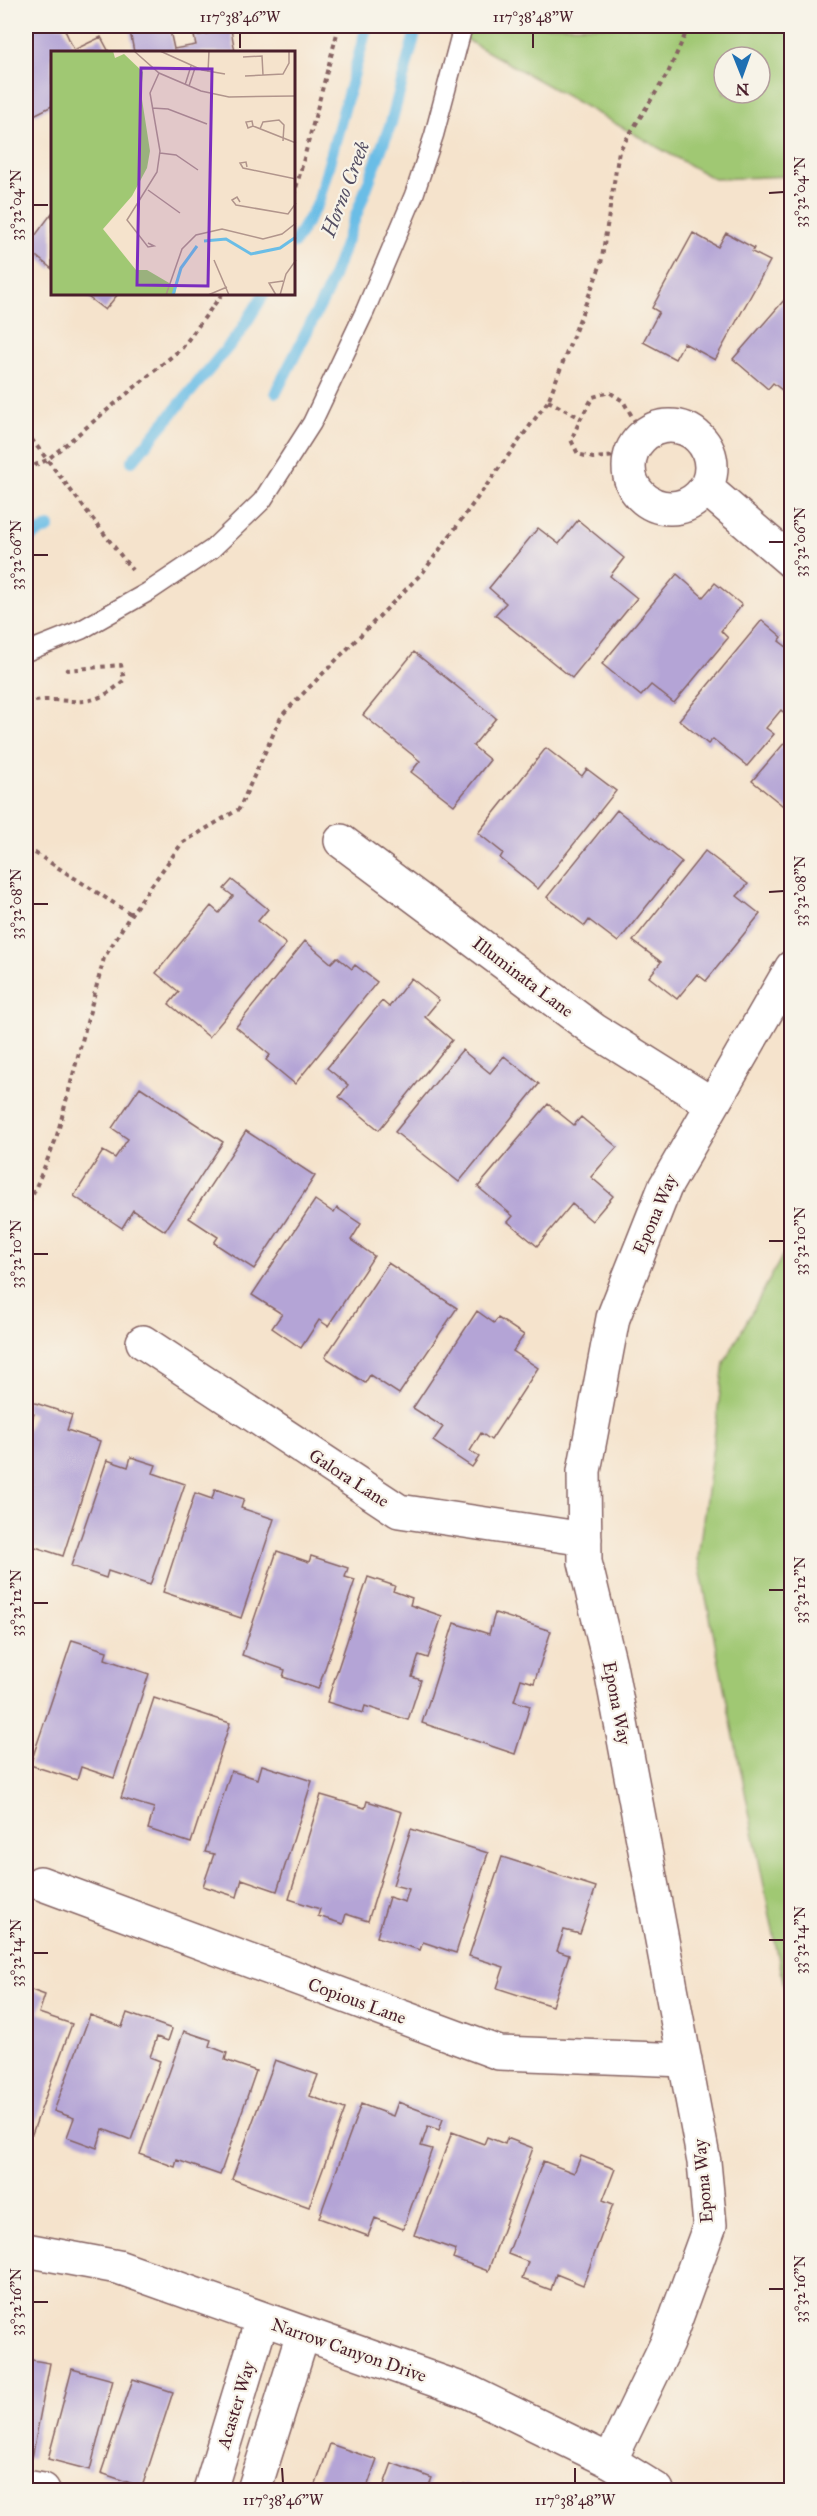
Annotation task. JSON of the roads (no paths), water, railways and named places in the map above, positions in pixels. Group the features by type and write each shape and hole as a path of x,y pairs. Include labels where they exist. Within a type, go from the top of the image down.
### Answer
{"street":[{"path":"663,425 687,428 705,444 712,466 706,488 688,504 664,508 643,498 630,478 636,445 663,425"},
{"path":"706,488 792,562"},
{"name":"Illuminata Lane","path":"341,841 594,1030 712,1104"},
{"name":"Epona Way","path":"610,2461 667,2343 710,2225 704,2162 685,2060 610,1665 585,1562 584,1471 613,1318 665,1187 792,967"},
{"name":"Galora Lane","path":"143,1342 399,1511 585,1539"},
{"name":"Copious Lane","path":"40,1883 499,2053 685,2060"},
{"name":"Narrow Canyon Drive","path":"26,2250 118,2267 469,2392 610,2461 657,2490"},
{"name":"Acaster Way","path":"210,2490 262,2319"},
{"path":"254,2490 303,2334"},
{"path":"26,2487 43,2490"}],"lane":[{"path":"26,651 81,630 148,592 212,549 262,501 312,423 365,311 414,195 434,135 463,26"}],"waterway":[{"path":"296,240 318,203 367,26"},
{"name":"Horno Creek","path":"276,392 327,292 391,123 417,26"},
{"path":"132,461 239,334 263,296"},
{"path":"26,539 49,527"}]}
